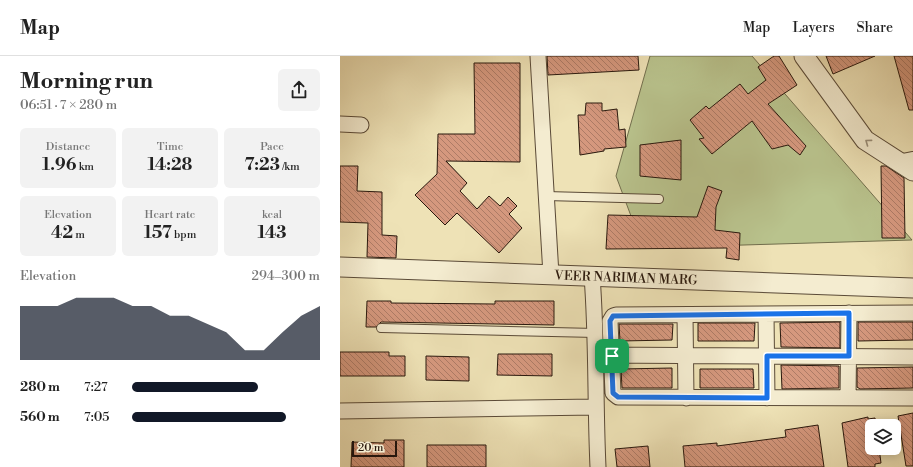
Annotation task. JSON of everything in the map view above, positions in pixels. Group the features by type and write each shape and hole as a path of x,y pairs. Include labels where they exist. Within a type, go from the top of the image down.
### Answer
{"street":[{"path":"538,56 551,275"},
{"path":"804,56 865,140 904,158 913,171"},
{"path":"340,124 361,125"},
{"name":"VEER NARIMAN MARG","path":"340,267 913,288"},
{"path":"592,276 596,333 615,396 686,398 913,398"},
{"path":"848,398 849,313"},
{"path":"598,467 596,407 610,321 613,316 913,313"},
{"path":"766,314 767,398"},
{"path":"685,315 686,398"},
{"path":"604,356 913,357"},
{"path":"340,411 596,407"}],"lane":[{"path":"546,196 659,199"},
{"path":"381,328 596,333"}],"green space":[{"path":"650,56 752,56 912,240 643,248 616,176"}],"building":[{"path":"547,56 638,56 639,70 548,75"},
{"path":"774,56 779,56 797,85 768,104 806,146 800,155 788,145 772,149 752,121 712,154 699,139 704,138 690,120 706,106 709,109 740,84 748,94 766,80 758,67"},
{"path":"826,56 875,56 833,74"},
{"path":"894,56 913,56 913,110 909,110"},
{"path":"474,63 520,63 520,162 446,161 467,183 460,191 477,209 489,196 500,206 508,197 517,206 509,214 522,228 499,253 457,213 445,225 415,195 437,174 438,134 475,134"},
{"path":"586,103 602,103 602,111 617,109 619,130 625,129 626,147 604,149 604,151 580,155 578,115 585,115"},
{"path":"681,140 681,180 640,176 640,145"},
{"path":"340,166 358,166 357,191 382,192 382,235 397,236 396,258 367,257 368,223 340,222"},
{"path":"881,166 886,166 904,178 905,238 882,238"},
{"path":"708,186 722,191 716,207 715,230 740,233 739,260 726,258 727,248 606,249 608,215 697,217"},
{"path":"367,301 391,301 391,303 495,304 495,301 554,301 554,325 381,322 376,327 366,327"},
{"path":"840,322 840,348 781,347 780,323"},
{"path":"858,322 913,322 913,340 858,341"},
{"path":"698,323 755,323 754,341 698,341"},
{"path":"619,324 673,324 672,340 620,341"},
{"path":"340,352 389,352 389,356 405,356 405,376 340,376"},
{"path":"498,354 552,354 552,376 497,375"},
{"path":"426,356 469,357 469,381 426,380"},
{"path":"781,365 839,366 839,388 782,389"},
{"path":"913,367 913,388 860,389 857,387 857,368"},
{"path":"672,368 672,388 622,388 621,369"},
{"path":"700,369 753,369 754,388 700,388"},
{"path":"913,413 913,466 906,466 901,435 901,419 898,419 898,416"},
{"path":"868,417 868,419 865,419 865,455 880,455 881,463 875,464 875,467 848,467 842,423"},
{"path":"818,425 824,467 685,467 683,446 717,443 717,446 786,437 785,430"},
{"path":"384,440 404,440 404,467 351,467 352,442 384,443"},
{"path":"427,445 486,445 486,467 427,467"},
{"path":"648,446 650,467 617,467 615,449"}],"route":[{"path":"849,313 849,356 767,356 767,398 618,397 613,393 612,356 610,321 613,316 616,315 849,313"}]}
